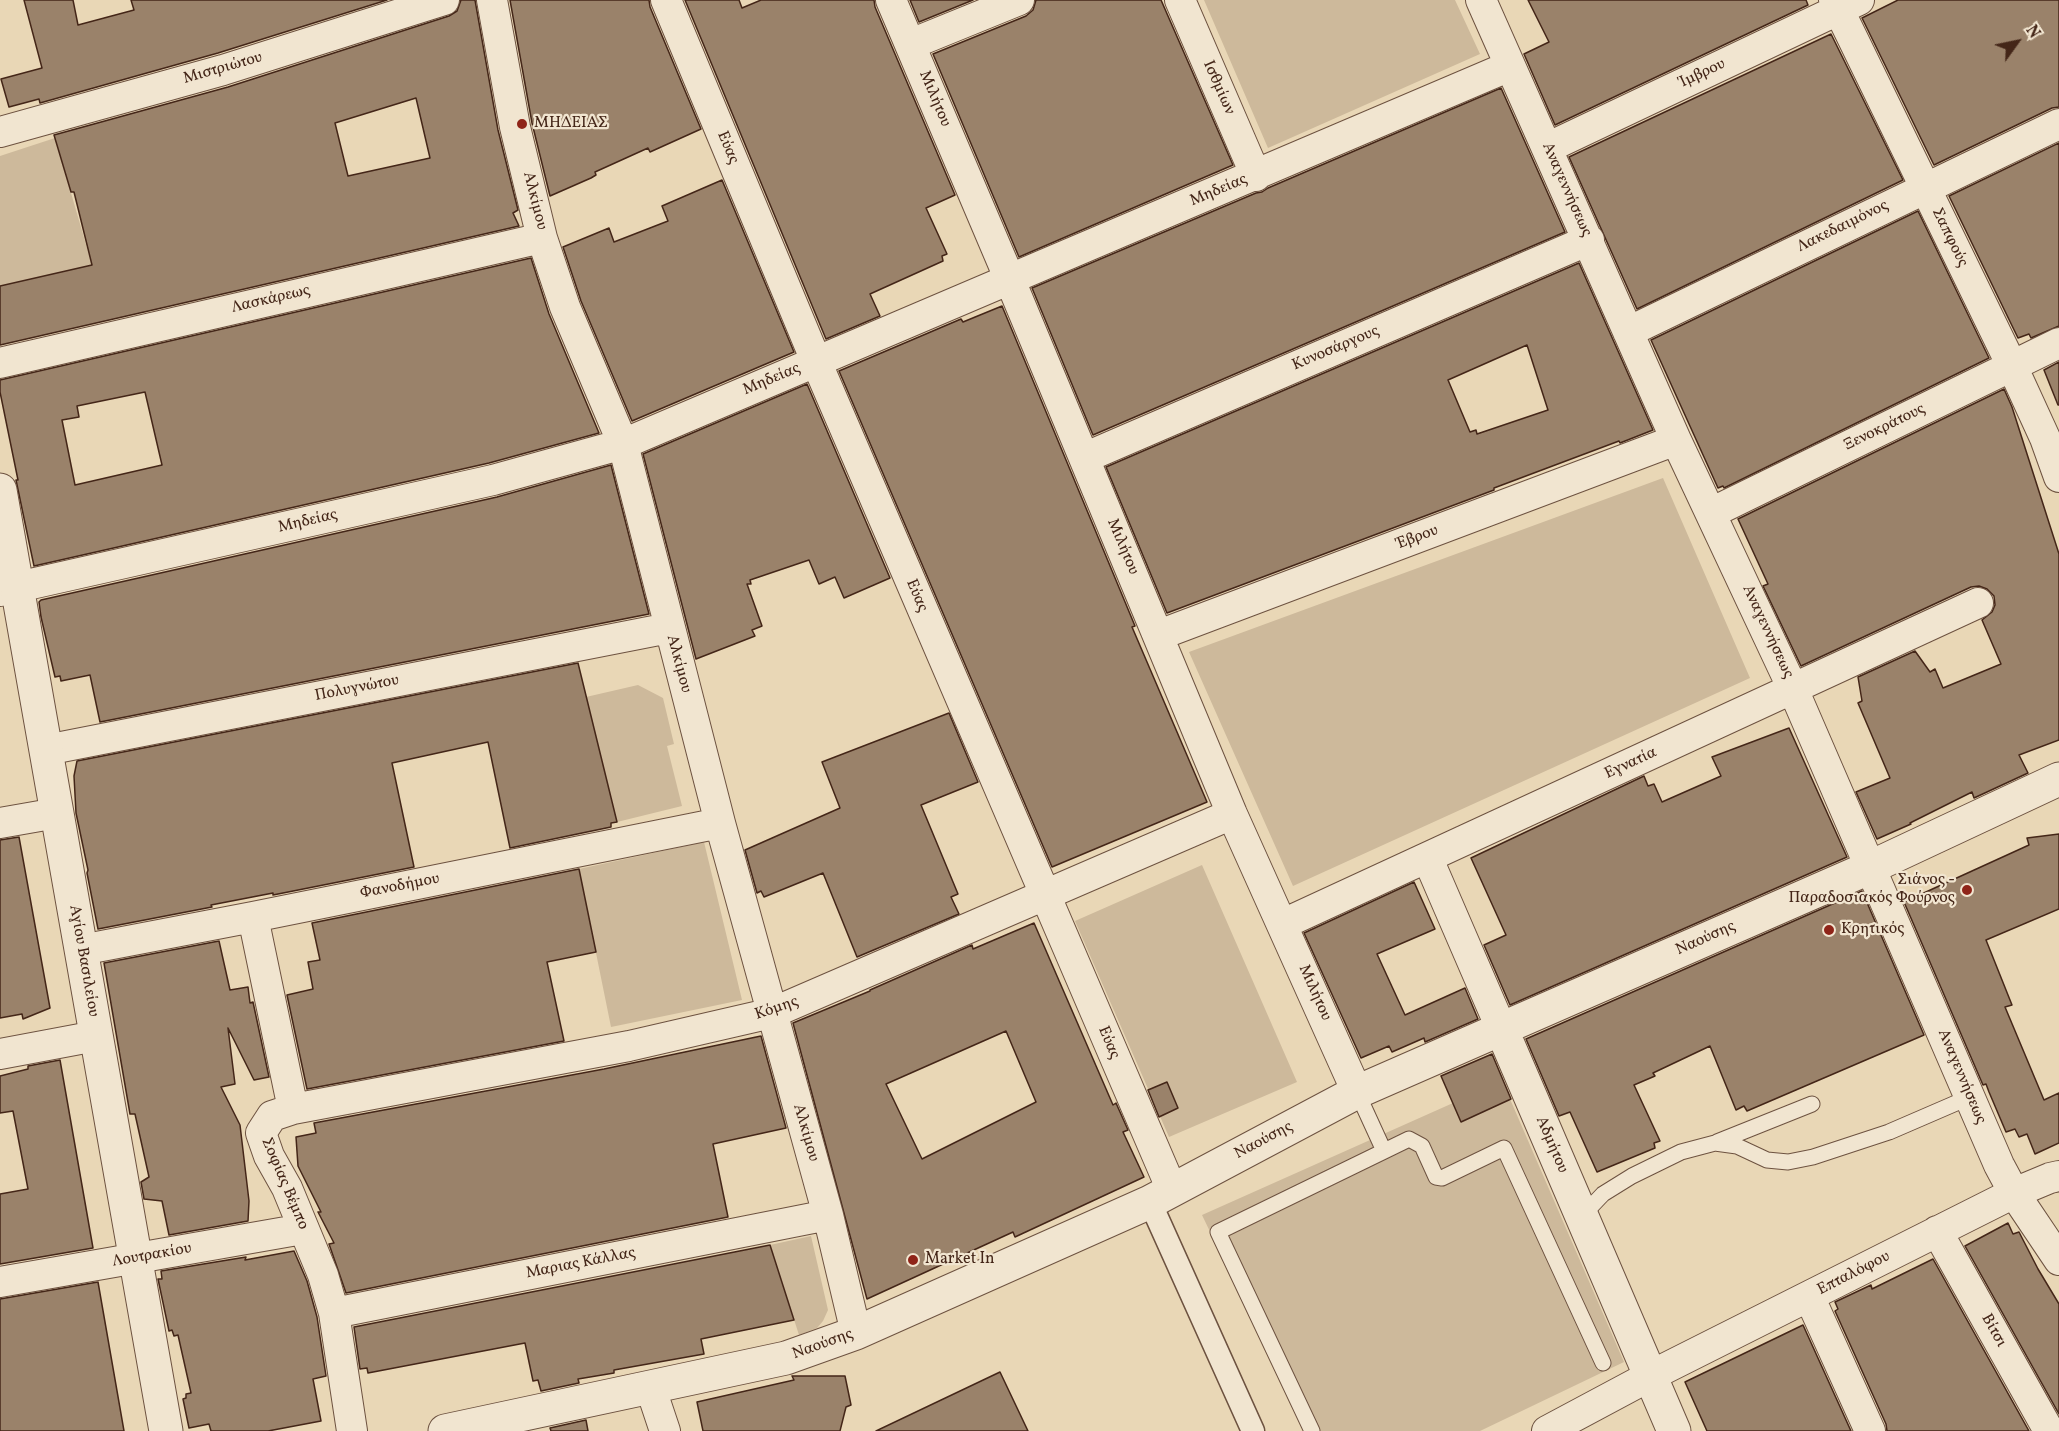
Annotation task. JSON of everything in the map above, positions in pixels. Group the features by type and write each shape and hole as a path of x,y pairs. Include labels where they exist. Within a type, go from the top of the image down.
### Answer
{"street":[{"name":"Μιστριώτου","path":"0,132 223,70 444,0"},
{"name":"Αλκίμου","path":"492,0 515,127 542,238 565,307 623,444 720,823 828,1215 856,1333"},
{"name":"Εύας","path":"666,0 816,361 1044,894 1161,1196"},
{"name":"Μιλήτου","path":"891,0 1010,279 1232,814 1357,1092"},
{"path":"910,44 1019,0"},
{"name":"Ισθμίων","path":"1180,0 1256,176"},
{"name":"Αναγεννήσεως","path":"1481,0 1676,440 1793,689 1999,1165 2014,1193 2059,1260"},
{"name":"Ίμβρου","path":"1547,148 1844,3"},
{"name":"Σαπφούς","path":"1844,3 1924,188 2012,366 2059,477"},
{"name":"Μηδείας","path":"9,589 493,480 623,444 1510,66"},
{"name":"Λακεδαιμόνος","path":"1628,332 2059,124"},
{"name":"Λασκάρεως","path":"0,363 542,238"},
{"name":"Κυνοσάργους","path":"1084,458 1589,240"},
{"name":"Ξενοκράτους","path":"1712,513 2059,343"},
{"name":"Έβρου","path":"1159,636 1676,440"},
{"name":"Αγίου Βασιλείου","path":"0,490 9,589 46,750 166,1431"},
{"name":"Εγνατία","path":"1283,924 1978,603"},
{"name":"Πολυγνώτου","path":"46,750 669,628"},
{"name":"Ναούσης","path":"445,1431 508,1425 786,1358 856,1333 1161,1196 1357,1092 1871,867 2059,779"},
{"path":"0,823 57,813"},
{"name":"Κόμης","path":"292,1109 629,1046 772,1013 1232,814"},
{"name":"Φανοδήμου","path":"81,950 720,823"},
{"name":"Αδμήτου","path":"1428,859 1674,1431"},
{"path":"253,917 292,1109"},
{"path":"0,1054 96,1036"},
{"name":"Σοφίας Βέμπο","path":"292,1109 272,1116 261,1133 269,1156 287,1188 323,1275 334,1313 352,1431"},
{"name":"Επταλόφου","path":"1547,1431 1650,1376 2014,1193 2059,1176"},
{"path":"1161,1196 1254,1431"},
{"name":"Μαριας Κάλλας","path":"334,1313 828,1215"},
{"name":"Λουτρακίου","path":"0,1282 303,1229"},
{"name":"Βίτσι","path":"1937,1232 2049,1431"},
{"path":"1809,1296 1870,1431"},
{"path":"651,1389 665,1431"}],"lane":[{"path":"1357,1092 1384,1151"},
{"path":"1715,1143 1737,1146 1767,1160 1788,1162 1813,1157 1889,1132 1970,1097"},
{"path":"1582,1216 1603,1194 1632,1176 1681,1152 1715,1143 1812,1104"},
{"path":"1312,1431 1218,1232 1409,1140 1422,1146 1436,1177 1442,1178 1504,1148 1603,1363"}],"shaded area":[{"path":"1204,0 1455,0 1480,54 1268,148"},
{"path":"55,138 92,265 0,286 0,156"},
{"path":"1663,478 1750,678 1293,886 1189,652"},
{"path":"638,685 663,698 674,744 667,746 682,806 617,822 586,697"},
{"path":"704,842 742,1000 611,1027 579,869"},
{"path":"1202,865 1297,1082 1169,1137 1075,921"},
{"path":"1510,1099 1624,1362 1480,1431 1306,1431 1202,1215 1453,1103"},
{"path":"811,1236 828,1310 817,1328 799,1335 770,1245"}],"building":[{"path":"24,0 73,0 78,25 134,10 131,0 387,0 218,53 40,103 39,99 9,107 1,79 42,68"},
{"path":"461,0 475,0 498,130 518,210 513,213 519,226 0,345 0,286 92,265 74,192 71,192 54,135 228,87 449,16 457,11","holes":["416,98 430,158 348,176 335,123"]},
{"path":"510,0 649,0 701,129 650,152 648,148 595,172 596,175 591,178 550,196 532,123"},
{"path":"685,0 739,0 742,8 761,0 874,0 955,195 926,208 947,254 942,256 943,261 870,294 880,316 826,339"},
{"path":"910,0 973,0 919,22"},
{"path":"1036,0 1161,0 1233,165 1019,257 933,54 1026,16 1033,10"},
{"path":"1528,0 1806,0 1808,5 1555,125 1524,54 1549,42"},
{"path":"1898,0 2059,0 2059,107 2052,108 1934,165 1862,18"},
{"path":"1831,34 1903,180 1637,309 1569,157"},
{"path":"1501,88 1565,232 1093,435 1032,288 1262,192"},
{"path":"2059,143 2059,326 2031,338 2029,334 2018,338 1949,196"},
{"path":"722,180 794,352 632,421 581,301 563,247 609,228 614,242 668,221 662,206"},
{"path":"1918,211 1989,358 1724,488 1723,486 1718,488 1651,340"},
{"path":"531,258 549,314 599,433 489,463 34,566 16,480 18,480 0,392 0,380","holes":["145,392 162,465 75,485 62,420 79,417 77,406"]},
{"path":"1579,263 1653,430 1167,613 1106,467","holes":["1527,345 1548,410 1477,434 1476,430 1470,432 1448,380"]},
{"path":"1002,306 1135,626 1132,627 1207,802 1052,867 839,371 961,319 963,322"},
{"path":"2059,362 2059,405 2058,405 2044,370"},
{"path":"807,384 890,578 844,598 835,577 819,584 809,560 750,580 751,584 747,584 762,626 752,630 755,636 696,659 643,454"},
{"path":"2004,389 2012,407 2059,554 2059,740 2019,755 2028,773 1974,798 1972,792 1877,839 1856,792 1890,778 1858,703 1862,701 1858,677 1915,651 1930,672 1935,669 1943,688 2001,664 1982,620 1992,612 1995,605 1994,596 1987,589 1979,586 1971,587 1801,666 1763,586 1768,584 1738,519"},
{"path":"611,465 649,614 100,722 90,675 61,681 60,676 55,677 41,617 39,602 41,600 497,497"},
{"path":"578,663 617,822 611,823 611,827 510,848 488,742 392,763 414,867 98,929 76,813 74,776 77,761"},
{"path":"949,713 978,782 921,805 958,894 951,897 959,914 857,957 823,873 764,897 761,891 757,893 745,850 840,808 822,762"},
{"path":"1789,728 1847,857 1510,1005 1484,945 1506,935 1471,858 1644,776 1648,786 1654,784 1662,802 1721,776 1712,757"},
{"path":"2059,834 2059,909 1986,940 2012,1005 2005,1007 2044,1100 2059,1093 2059,1143 2035,1154 2027,1134 2019,1137 2015,1129 2006,1132 1986,1084 1983,1085 1904,902 2029,845 2027,838"},
{"path":"19,837 50,1008 23,1019 22,1014 0,1018 0,840"},
{"path":"579,869 596,952 547,962 564,1041 307,1089 287,995 313,989 308,962 320,960 312,923"},
{"path":"1414,882 1435,929 1377,954 1405,1015 1465,988 1478,1019 1425,1042 1424,1038 1392,1052 1389,1046 1361,1058 1304,933"},
{"path":"1862,891 1924,1035 1747,1111 1744,1106 1736,1110 1710,1046 1653,1073 1655,1076 1634,1085 1660,1141 1654,1143 1655,1148 1597,1172 1570,1112 1559,1116 1526,1039"},
{"path":"1034,923 1113,1105 1116,1103 1128,1130 1123,1132 1144,1177 1015,1237 1013,1232 867,1299 793,1023 972,945 973,949","holes":["1006,1031 1036,1102 922,1159 886,1084"]},
{"path":"219,941 230,990 248,987 269,1077 254,1080 228,1028 235,1084 221,1087 240,1125 249,1201 248,1221 169,1235 162,1201 144,1199 141,1182 149,1177 135,1114 130,1114 104,963"},
{"path":"761,1036 786,1128 713,1144 728,1217 346,1293 329,1244 334,1243 298,1166 296,1137 316,1133 314,1123 604,1069"},
{"path":"1492,1054 1511,1099 1461,1122 1441,1076"},
{"path":"60,1060 93,1248 0,1264 0,1194 28,1189 13,1111 0,1113 0,1076 28,1069 28,1066"},
{"path":"1167,1082 1178,1108 1159,1117 1148,1090"},
{"path":"2008,1223 2013,1234 2019,1232 2059,1304 2059,1414 1965,1246"},
{"path":"770,1245 794,1320 701,1339 704,1354 614,1370 614,1373 578,1379 579,1383 541,1391 538,1380 533,1381 525,1343 368,1373 367,1368 360,1369 354,1327"},
{"path":"294,1251 307,1281 317,1317 326,1376 313,1379 321,1421 268,1431 211,1431 209,1424 189,1428 183,1399 186,1398 186,1394 191,1393 178,1335 174,1336 172,1330 169,1331 158,1279 162,1279 161,1271"},
{"path":"1933,1259 2029,1431 1887,1431 1886,1424 1835,1311 1838,1309 1835,1302 1871,1285 1872,1289"},
{"path":"98,1282 124,1431 0,1431 0,1299"},
{"path":"1803,1325 1851,1431 1707,1431 1685,1382"},
{"path":"1000,1372 1028,1431 876,1431"},
{"path":"792,1376 845,1376 851,1405 846,1407 840,1431 703,1431 697,1402 794,1380"},
{"path":"586,1420 588,1431 551,1431 550,1428"}],"place":[{"name":"ΜΗΔΕΙΑΣ","path":"522,124"},
{"name":"Σιάνος - Παραδοσιακός Φούρνος","path":"1967,890"},
{"name":"Κρητικός","path":"1829,930"},
{"name":"Market In","path":"913,1260"}]}
